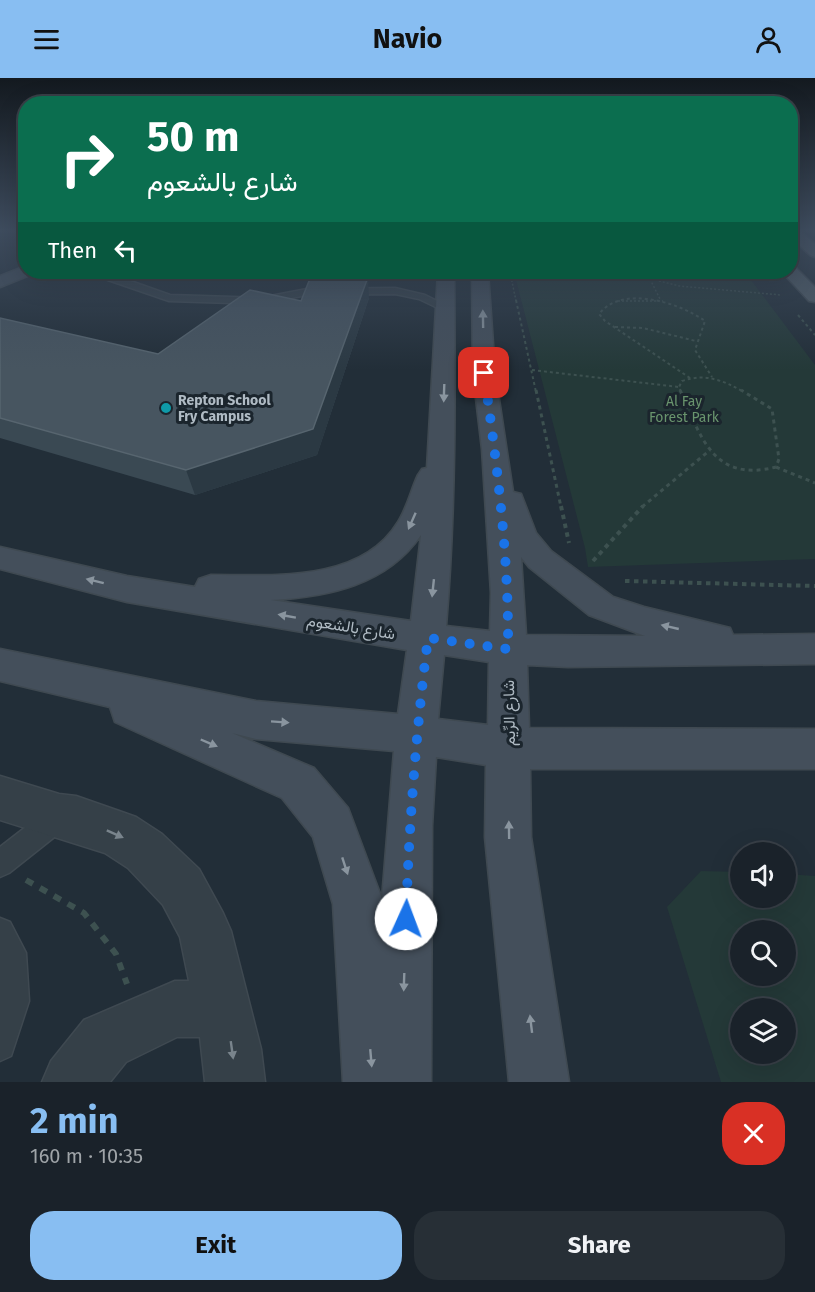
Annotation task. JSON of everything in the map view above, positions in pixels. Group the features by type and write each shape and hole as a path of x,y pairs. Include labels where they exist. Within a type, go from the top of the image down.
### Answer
{"main road":[{"path":"401,1082 409,826 416,735 428,638 442,448 446,279"},
{"name":"شارع الرِّيم","path":"480,279 484,373 495,449 508,593 508,837 539,1082"},
{"path":"798,279 815,297"},
{"path":"127,589 302,587 340,578 365,568 389,552 409,529 442,448"},
{"path":"495,449 522,537 540,560 569,583 601,606 642,621 768,650"},
{"name":"شارع بالشعوم","path":"0,558 127,589 508,649 568,652 815,649"},
{"path":"0,665 58,680 256,720 343,726 509,748 815,749"},
{"path":"58,680 227,750 298,783 332,824 358,904 373,1082"}],"street":[{"path":"0,798 59,817 76,819 119,834 146,851 181,887 205,931 224,1008 232,1049 235,1082"},
{"path":"106,1049 175,1009 224,1008"}],"lane":[{"path":"116,279 169,298 223,302 261,301 307,292"},
{"path":"143,290 395,291 422,297 446,308"},
{"path":"10,871 59,817"},
{"path":"0,932 11,953 14,1001 0,1045"},
{"path":"49,1082 106,1049"}],"path":[{"path":"512,279 569,544"},
{"path":"650,279 660,299"},
{"path":"653,279 680,286 782,295"},
{"path":"690,378 613,327 599,314 606,304 615,301 660,299 692,311 705,321 694,345 697,356 712,377"},
{"path":"613,327 643,328 696,341"},
{"path":"531,370 679,387"},
{"path":"679,387 682,381 690,378 712,377 759,400 772,409 779,459 776,467"},
{"path":"679,387 710,450 721,461 743,469 766,470 776,467 815,483"},
{"path":"588,567 649,499 710,450"},
{"path":"624,581 815,586"},
{"path":"10,871 42,887 84,913 116,954 106,1049"}],"green space":[{"name":"Al Fay Forest Park","path":"516,279 750,279 815,365 815,559 588,567"},
{"path":"701,871 730,872 730,908 796,908 796,875 815,876 815,1082 721,1082 667,907"}],"building":[{"name":"Repton School Fry Campus","path":"310,279 367,279 313,429 186,470 0,418 0,318 158,354 250,290 301,301"}],"place":[{"name":"Repton School Fry Campus","path":"166,408"}],"route":[{"path":"406,919 409,826 416,735 428,638 508,649 508,593 495,449 484,373"}]}
